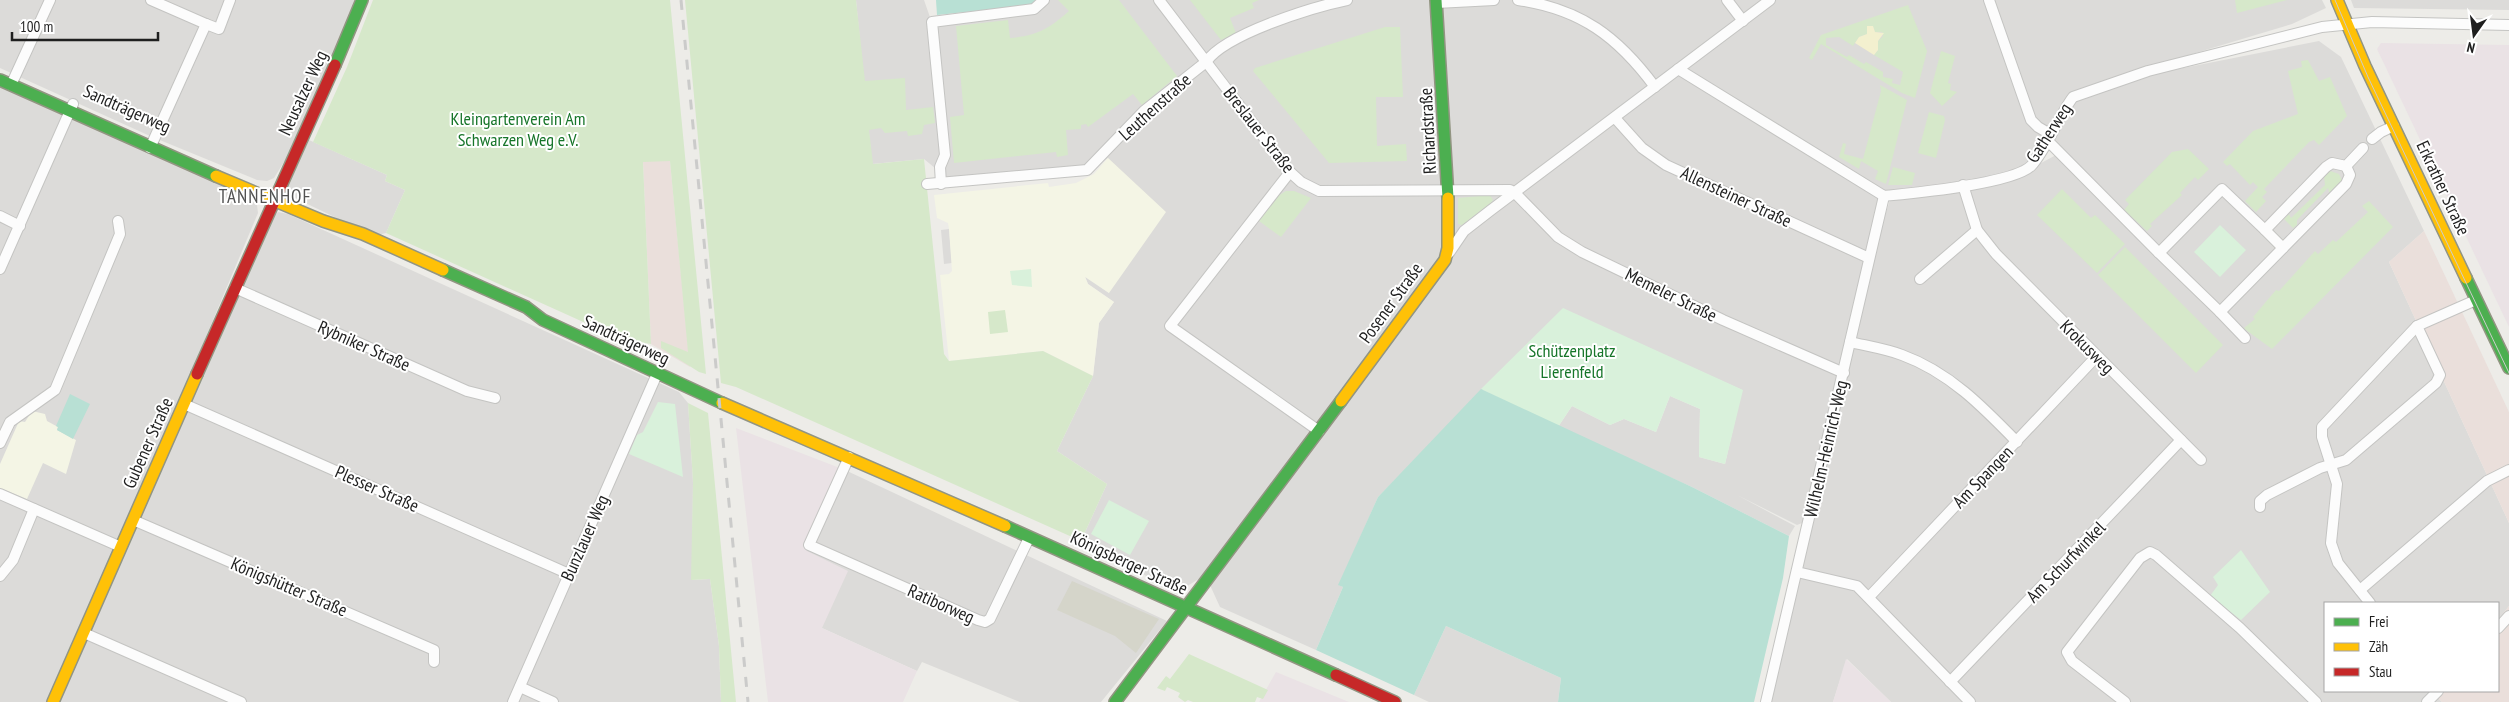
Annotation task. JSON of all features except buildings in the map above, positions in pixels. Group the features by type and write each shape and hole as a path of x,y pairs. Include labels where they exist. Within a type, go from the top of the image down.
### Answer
{"main road":[{"name":"Neusalzer Weg","path":"274,199 342,50 362,0"},
{"name":"Erkrather Straße","path":"2337,0 2394,126 2509,368"},
{"name":"Richardstraße","path":"1436,2 1448,191 1448,248 1445,260"},
{"name":"Sandträgerweg","path":"0,70 13,81 71,108 152,144 210,164 237,183 336,226 360,242 420,270 524,316 543,320 695,391"},
{"name":"Sandträgerweg","path":"0,80 13,81"},
{"name":"Gubener Straße","path":"53,702 274,199"},
{"name":"Posener Straße","path":"1115,702 1445,260"},
{"name":"Königsberger Straße","path":"695,391 849,457 1395,702"}],"street":[{"path":"13,81 50,0"},
{"path":"151,0 219,29 230,0"},
{"path":"941,184 940,167 945,155 932,22 1034,9 1044,0"},
{"name":"Breslauer Straße","path":"1159,0 1290,172 1301,182 1319,191 1504,189 1515,193"},
{"name":"Leuthenstraße","path":"927,184 1091,168 1144,111 1206,62 1212,53 1240,37 1317,8 1347,0"},
{"path":"1436,2 1494,0"},
{"path":"1518,0 1568,12 1622,46 1655,87"},
{"path":"1567,0 1568,12"},
{"path":"1727,0 1743,21"},
{"name":"Posener Straße","path":"1445,260 1464,231 1770,0"},
{"path":"1989,0 2030,120 2049,137 2159,254 2245,338"},
{"name":"Gatherweg","path":"1884,196 1963,185 2020,172 2036,160 2073,97 2154,69 2249,44 2347,23 2509,25"},
{"path":"152,144 206,24"},
{"path":"1678,69 1884,196"},
{"path":"0,269 71,108"},
{"name":"Allensteiner Straße","path":"1616,118 1642,148 1666,165 1869,258"},
{"path":"2372,139 2394,126"},
{"path":"2346,166 2363,148"},
{"path":"2264,230 2326,167 2332,164 2346,166"},
{"path":"2220,312 2346,184 2350,175 2346,166"},
{"path":"1290,172 1170,326 1319,431"},
{"name":"Krokusweg","path":"1963,185 1977,230 1996,254 2201,460"},
{"path":"2159,254 2222,189 2283,248"},
{"name":"Memeler Straße","path":"1515,193 1551,230 1582,252 1723,320 1844,372"},
{"name":"Wilhelm-Heinrich-Weg","path":"1766,702 1798,572 1884,196"},
{"path":"0,216 20,226"},
{"path":"0,443 10,422 55,390 120,234 118,221"},
{"path":"1920,279 1977,230"},
{"name":"Rybniker Straße","path":"235,288 467,391 495,398"},
{"path":"2369,602 2338,563 2331,543 2337,484 2321,431 2324,424 2417,326 2476,300"},
{"path":"2260,507 2260,501 2267,495 2320,468 2346,460 2440,379 2439,372 2417,326"},
{"path":"1850,342 1902,355 1949,379 1987,410 2017,442"},
{"name":"Am Spangen","path":"1869,597 2096,356"},
{"name":"Bunzlauer Weg","path":"513,702 657,374"},
{"name":"Plesser Straße","path":"184,404 570,574"},
{"name":"Am Schurfwinkel","path":"1950,682 2181,440"},
{"name":"Ratiborweg","path":"849,457 809,545 985,622 990,619 1030,538"},
{"path":"2360,590 2483,485 2509,470"},
{"path":"0,494 121,548"},
{"path":"0,576 12,560 34,509"},
{"name":"Königshütter Straße","path":"132,520 434,650 434,662"},
{"path":"2125,702 2072,660 2067,652 2140,558 2150,552 2156,555 2240,628 2316,702"},
{"path":"1798,572 1857,586 1970,702"},
{"path":"2499,627 2509,616"},
{"path":"84,633 241,702"},
{"path":"520,687 553,702"},
{"path":"2427,702 2437,692"}],"shaded area":[{"path":"0,0 358,0 302,133 274,178 267,181 257,180 150,136 0,68"},
{"path":"856,0 924,0 932,23 1046,0 1431,0 1444,187 1442,260 1202,577 1184,588 1165,586 1081,541 1107,484 1057,451 1093,376 1099,323 1114,302 1088,284 1085,276 1109,293 1108,158 1087,170 952,182 924,159 872,164"},
{"path":"1440,0 2322,0 2326,8 2292,24 2109,79 2072,95 2048,128 2026,167 2008,173 1886,195 1807,521 1797,525 1737,495 1795,526 1789,536 1692,487 1558,427 1572,406 1610,425 1624,419 1656,432 1670,396 1700,409 1699,457 1725,464 1742,390 1563,309 1378,497 1339,585 1343,587 1316,650 1220,607 1209,583 1453,258"},
{"path":"2351,0 2509,0 2509,10 2354,8"},
{"path":"2319,41 2341,57 2424,231 2389,262 2509,523 2509,606 2499,619 2499,602 2324,602 2324,692 2437,692 2435,695 2442,702 1891,702 1847,659 1833,702 1769,702 1871,258 1890,200 2010,180 2056,155 2055,133 2077,99 2148,75"},
{"path":"2381,43 2509,45 2509,327 2377,49"},
{"path":"0,82 251,197 257,205 258,213 118,546 50,702 0,702"},
{"path":"309,140 387,175 385,181 405,190 386,233 374,236 295,198 289,192 288,185"},
{"path":"1108,158 1166,212 1109,293 1085,277 1088,284 1114,302 1099,323 1093,376 1043,351 949,361 940,275 949,274 952,271 949,229 948,223 937,218 934,195 1048,183 1049,187 1076,183 1094,174"},
{"path":"643,161 670,161 690,367 651,344"},
{"path":"278,212 288,214 679,392 688,403 693,482 692,580 710,579 719,646 721,702 56,702 273,217"},
{"path":"949,229 952,263 944,264 941,230"},
{"path":"2424,231 2509,412 2509,523 2389,262"},
{"path":"32,411 45,414 47,421 58,427 57,430 76,440 66,474 43,463 27,499 0,488 0,464 19,421 25,422"},
{"path":"736,428 845,470 807,551 848,571 822,628 917,671 903,702 768,702"},
{"path":"845,470 1167,621 1101,702 1020,702 922,662 917,671 822,628 806,552"},
{"path":"1072,581 1159,619 1136,653 1115,636 1057,610"},
{"path":"2509,606 2509,702 2442,702 2435,695 2437,692 2499,692 2499,619"},
{"path":"1446,626 1561,678 1558,702 1429,702 1414,695"},
{"path":"1846,659 1891,702 1833,702"},
{"path":"1276,672 1349,702 1259,702"}],"green space":[{"name":"Kleingartenverein Am Schwarzen Weg e.V.","path":"373,0 670,0 706,374 699,372 661,348 661,341 688,352 670,161 643,162 651,344 626,340 601,330 386,233 405,190 385,181 387,175 313,142 347,67"},
{"path":"685,0 856,0 865,81 905,78 906,110 933,107 935,123 924,125 922,134 908,136 907,131 885,133 881,128 869,130 873,164 924,159 944,354 949,361 1043,351 1093,376 1057,451 1107,484 1081,541 736,387 721,383"},
{"path":"936,0 1037,0 1032,5 937,15"},
{"path":"1058,0 1119,0 1177,76 1142,105 1133,94 1088,127 1086,124 1081,125 1081,129 1066,130 1068,155 1057,157 1056,152 954,163 950,117 964,115 956,26 1008,20 1010,38 1035,33 1055,23 1069,11"},
{"path":"1190,0 1259,0 1252,3 1254,8 1230,18 1236,33 1221,40"},
{"path":"2235,0 2287,0 2237,13"},
{"path":"1908,5 1927,51 1915,98 1902,93 1821,44 1812,60 1809,58 1821,35","holes":["1873,27 1875,32 1882,32 1883,36 1878,41 1878,50 1874,55 1903,72 1900,85 1892,83 1893,79 1883,77 1883,72 1866,62 1864,64 1849,55 1847,57 1826,45 1826,38 1839,37 1853,46 1859,37 1867,34 1867,29"]},
{"path":"1385,27 1400,27 1403,97 1376,97 1377,146 1406,144 1407,161 1329,163 1253,71 1255,68"},
{"path":"1941,51 1955,56 1948,83 1951,84 1950,90 1957,92 1942,106 1930,93"},
{"path":"2308,60 2319,81 2330,77 2347,116 2319,145 2314,140 2309,142 2264,189 2267,192 2262,197 2266,201 2256,212 2245,201 2258,187 2253,182 2250,185 2230,164 2227,166 2223,162 2253,131 2298,114 2288,71 2302,67 2301,61"},
{"path":"1880,85 1907,100 1886,184 1875,179 1878,171 1861,161 1859,169 1839,157 1843,143 1846,144 1844,154 1863,159 1881,91"},
{"path":"1929,112 1944,116 1945,120 1936,158 1918,153"},
{"path":"2188,149 2209,169 2198,180 2195,177 2180,193 2182,195 2150,224 2152,226 2147,231 2124,210 2129,204 2125,200 2172,152"},
{"path":"1893,167 1915,173 1912,185 1888,185"},
{"path":"2330,171 2339,174 2343,182 2330,195 2328,188 2297,220 2297,225 2293,228 2284,219 2289,214 2291,218 2325,185 2324,176"},
{"path":"2062,189 2091,218 2095,215 2125,244 2097,273 2037,215"},
{"path":"1286,191 1294,191 1311,198 1281,237 1259,221 1278,196"},
{"path":"1490,195 1493,200 1491,203 1462,225 1458,224 1458,198"},
{"path":"2369,201 2393,227 2272,349 2246,330 2244,328 2255,319 2253,317 2276,290 2279,291 2315,251 2318,254 2333,240 2336,242 2368,212 2362,206"},
{"path":"2220,225 2246,250 2220,277 2194,252"},
{"path":"2125,247 2223,345 2196,373 2098,275"},
{"path":"1031,269 1032,287 1012,285 1010,271"},
{"name":"Schützenplatz Lierenfeld","path":"1563,308 1743,390 1725,464 1699,457 1700,409 1670,396 1656,432 1624,419 1610,425 1572,406 1558,427 1481,389"},
{"path":"1005,310 1008,332 990,334 988,312"},
{"path":"1481,389 1692,487 1789,536 1783,578 1754,702 1558,702 1561,678 1446,626 1414,695 1316,650 1343,587 1338,585 1378,497"},
{"path":"70,394 90,404 73,439 57,430 58,427 56,426"},
{"path":"658,402 675,404 683,477 629,454 637,435 643,432"},
{"path":"688,403 708,413 736,702 721,702 719,646 710,579 691,580 693,482"},
{"path":"1109,500 1149,521 1130,555 1091,534"},
{"path":"2241,550 2270,592 2241,620 2210,596 2218,585 2213,577"},
{"path":"1189,654 1268,690 1263,699 1257,697 1255,702 1193,702 1188,700 1185,702 1178,697 1180,693 1167,687 1165,691 1157,688 1166,676 1170,679"}],"sand":[{"path":"1867,26 1873,26 1875,32 1884,33 1878,41 1878,50 1874,55 1855,43 1859,37 1867,34"}],"tram line":[{"path":"2335,0 2368,77 2509,373"}],"railway":[{"path":"681,0 748,702"}],"traffic: fast":[{"path":"335,65 362,0"},
{"path":"1436,0 1448,198"},
{"path":"0,80 216,176"},
{"path":"443,270 526,307 543,320 722,403"},
{"path":"2466,278 2509,368"},
{"path":"1115,702 1341,401"},
{"path":"1005,526 1336,675"}],"traffic: slow":[{"path":"2337,0 2365,66 2466,278"},
{"path":"216,176 323,221 363,234 443,270"},
{"path":"1341,401 1445,260 1448,248 1448,198"},
{"path":"53,702 197,374"},
{"path":"722,403 1005,526"}],"traffic: jam":[{"path":"197,374 335,65"},
{"path":"1336,675 1395,702"}],"district":[{"name":"TANNENHOF","path":"265,196"}]}
